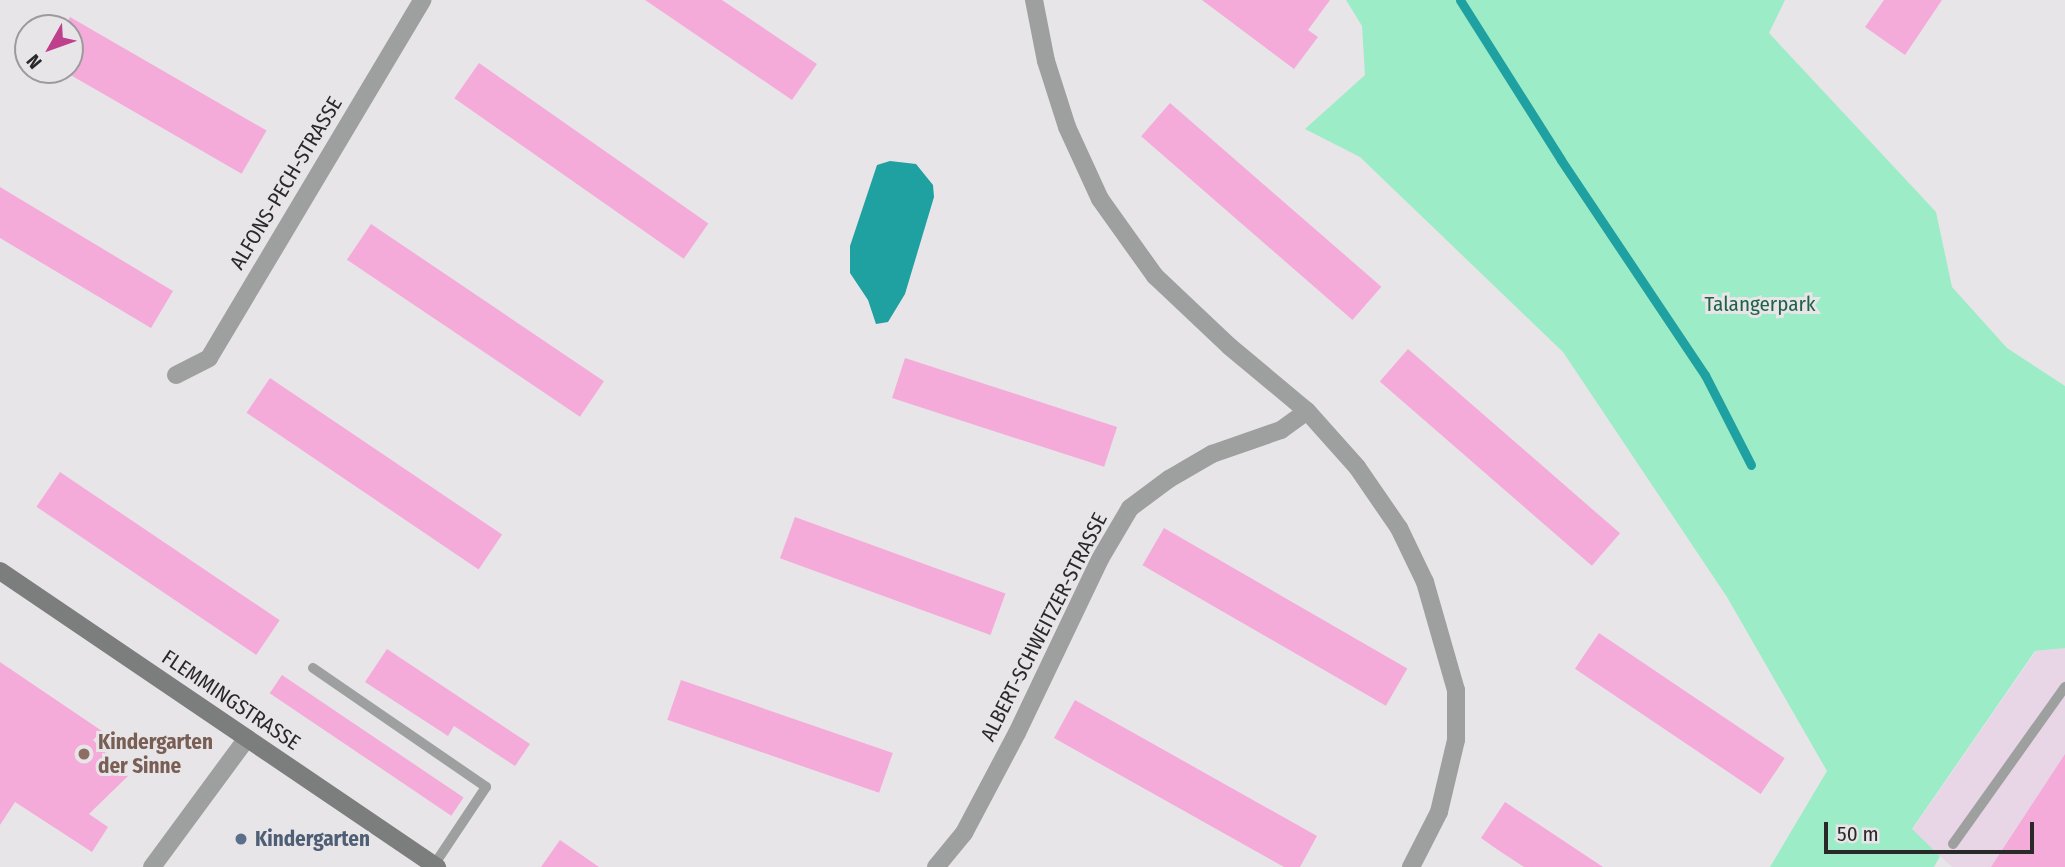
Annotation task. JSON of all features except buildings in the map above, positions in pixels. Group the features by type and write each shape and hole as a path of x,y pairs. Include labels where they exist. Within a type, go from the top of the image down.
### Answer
{"street":[{"name":"ALFONS-PECH-STRASSE","path":"176,375 209,358 422,0"},
{"path":"1034,0 1046,61 1067,127 1100,199 1155,276 1229,346 1307,411 1357,467 1399,528 1425,582 1456,690 1452,761 1439,812 1411,867"},
{"name":"ALBERT-SCHWEITZER-STRASSE","path":"936,867 964,833 1017,733 1100,559 1130,508 1169,479 1212,454 1281,430 1307,411"},
{"name":"FLEMMINGSTRASSE","path":"0,571 435,866"},
{"path":"152,867 247,738"}],"lane":[{"path":"313,668 486,787 435,866"},
{"path":"1952,844 2065,687"}],"shaded area":[{"path":"2065,648 2065,867 1952,867 1912,830 2036,651"}],"green space":[{"name":"Talangerpark","path":"1346,0 1785,0 1769,33 1936,212 1952,287 2007,348 2065,386 2065,648 2035,651 1912,829 1940,856 1934,867 1770,867 1827,771 1727,597 1563,352 1360,157 1305,129 1365,75 1362,26"}],"water":[{"path":"890,161 916,164 933,185 934,197 905,294 888,322 876,324 868,300 850,273 850,246 877,165"}],"waterway":[{"path":"1460,0 1561,160 1705,375 1751,465"}],"place":[{"name":"Kindergarten der Sinne","path":"84,754"},
{"name":"Kindergarten","path":"241,839"}]}
